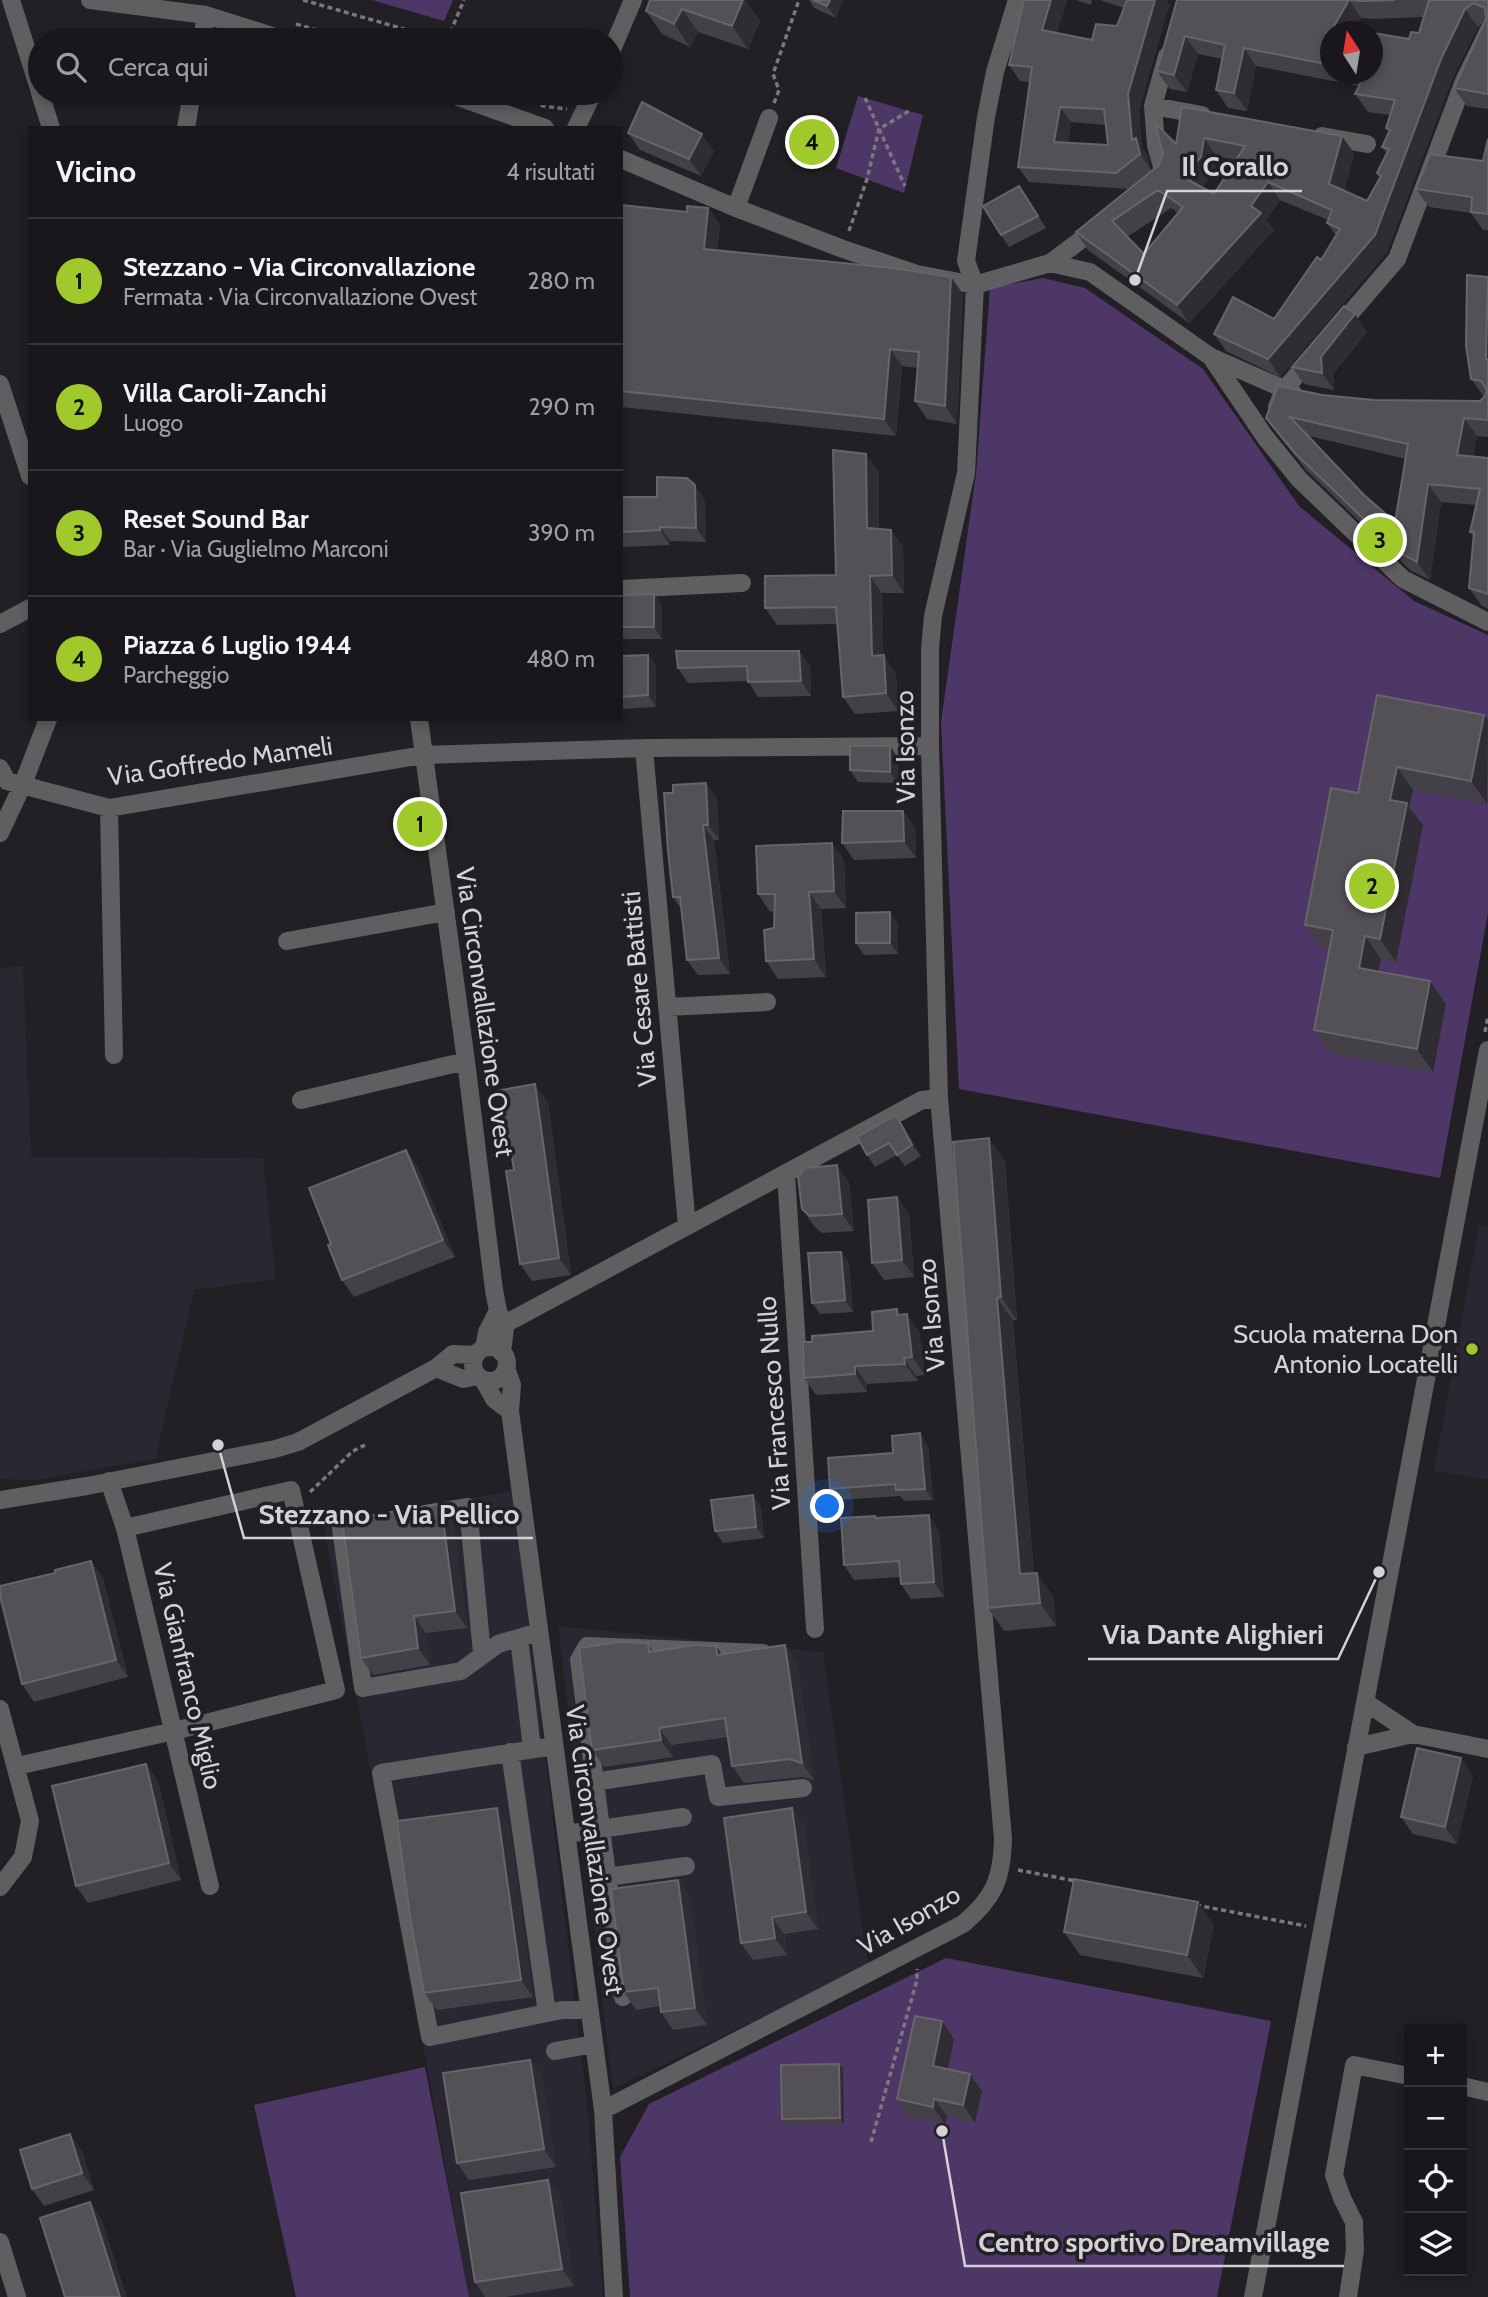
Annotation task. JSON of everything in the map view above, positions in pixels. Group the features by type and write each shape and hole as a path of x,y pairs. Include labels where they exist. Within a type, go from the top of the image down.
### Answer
{"street":[{"path":"11,0 28,54"},
{"path":"90,0 206,15 247,28"},
{"path":"621,28 633,0"},
{"name":"Via Isonzo","path":"603,2110 963,1924 982,1909 993,1891 1002,1867 1003,1839 939,1098 930,649 933,616 966,473 975,285 966,261 986,117 995,72 1017,0"},
{"path":"204,28 206,15"},
{"path":"1265,437 1284,390 1397,259 1464,81 1488,32"},
{"path":"1143,191 1164,174 1156,145 1153,106 1172,40"},
{"path":"44,105 50,126"},
{"path":"186,126 190,105"},
{"path":"481,105 539,126"},
{"path":"577,126 588,105"},
{"path":"1153,106 1220,118"},
{"path":"736,208 769,118"},
{"path":"1300,132 1367,144"},
{"path":"623,160 736,208 843,249 917,274 975,285 1050,262 1110,218"},
{"path":"1050,262 1090,272 1211,357 1284,390 1310,398"},
{"path":"1211,357 1265,437 1299,479 1404,579 1488,622"},
{"path":"0,384 28,470"},
{"path":"623,589 742,583"},
{"path":"0,624 28,609"},
{"path":"0,833 23,784 47,721"},
{"name":"Via Circonvallazione Ovest","path":"419,721 504,1360 512,1385 510,1411 603,2110 614,2297"},
{"name":"Via Goffredo Mameli","path":"0,768 7,780 109,808 423,755 644,748 930,746"},
{"name":"Via Cesare Battisti","path":"644,748 687,1226"},
{"path":"109,808 114,1055"},
{"path":"287,941 446,912"},
{"path":"667,1007 767,1002"},
{"path":"1253,2297 1488,1050"},
{"path":"301,1101 466,1061"},
{"path":"500,1318 687,1226 922,1100 939,1098"},
{"name":"Via Francesco Nullo","path":"786,1174 815,1629"},
{"name":"Via Circonvallazione Ovest","path":"480,1351 487,1332 500,1318"},
{"path":"0,1500 275,1449 298,1442 436,1368 453,1354 494,1348 504,1360 498,1379 463,1379 436,1368"},
{"path":"480,1351 472,1366 494,1399 510,1411"},
{"name":"Via Gianfranco Miglio","path":"109,1481 125,1528 210,1886"},
{"path":"17,1766 174,1731 336,1690 290,1490 125,1528"},
{"path":"405,1518 468,1507 482,1653"},
{"path":"379,1522 341,1528 363,1688 461,1671 482,1653 498,1644 539,1632"},
{"path":"519,1638 532,1749"},
{"path":"622,1997 579,1660 587,1646 766,1653"},
{"path":"1365,1702 1413,1734 1488,1749"},
{"path":"0,1709 30,1821 23,1857 0,1887"},
{"path":"1356,1747 1413,1734"},
{"path":"554,1746 381,1773 430,2037 562,2010 589,2010"},
{"path":"510,1752 547,2013"},
{"path":"594,1783 712,1764 718,1797 803,1788"},
{"path":"566,1834 683,1816"},
{"path":"607,1877 686,1866"},
{"path":"555,2051 594,2044"},
{"path":"1348,2297 1355,2250 1354,2222 1334,2175 1354,2065 1404,2075"},
{"path":"1466,2087 1488,2092"},
{"path":"0,2242 17,2297"}],"path":[{"path":"303,0 402,28"},
{"path":"450,28 464,0"},
{"path":"769,118 779,90 774,74 799,0"},
{"path":"865,98 905,186"},
{"path":"544,105 555,109 569,109 574,105"},
{"path":"843,249 867,180 879,129 909,111"},
{"path":"293,1499 307,1494 353,1451 365,1445"},
{"path":"1002,1867 1082,1882"},
{"path":"1188,1903 1322,1927"},
{"path":"870,2142 917,1980 915,1949"}],"shaded area":[{"path":"372,0 453,0 444,21"},
{"path":"858,96 923,115 904,193 836,168"},
{"path":"1043,278 1085,288 1203,369 1299,506 1414,601 1488,635 1488,913 1440,1178 959,1089 941,722 976,474 990,288"},
{"path":"23,966 31,1157 263,1158 276,1279 194,1290 155,1459 35,1480 0,1479 0,968"},
{"name":"Scuola materna Don Antonio Locatelli","path":"1479,1225 1488,1227 1488,1480 1434,1471"},
{"path":"513,1491 587,2102 603,2297 469,2297 408,1961 323,1525"},
{"path":"558,1626 823,1652 868,1966 613,2089"},
{"path":"946,1958 1271,2021 1217,2297 630,2297 620,2157 649,2104"},
{"path":"425,2067 469,2297 296,2297 254,2105"}],"building":[{"path":"650,0 743,0 732,26 682,9 674,24 646,11"},
{"path":"813,0 830,0 827,6"},
{"path":"1024,0 1051,0 1042,30 1092,40 1096,24 1117,26 1127,0 1155,0 1128,94 1132,140 1136,138 1140,154 1116,173 1018,167 1032,67 1009,65","holes":["1060,107 1104,109 1108,145 1054,142"]},
{"path":"1177,0 1349,0 1337,21 1320,21 1320,63 1244,48 1234,93 1216,90 1225,45 1185,36 1174,75 1157,71"},
{"path":"1429,0 1488,0 1488,94 1454,88 1486,19 1485,8 1474,3 1465,9 1441,59 1375,235 1268,359 1214,334 1233,297 1274,319 1317,257 1321,260 1340,229 1327,223 1332,210 1268,182 1251,206 1261,213 1177,305 1076,232 1159,165 1163,154 1155,123 1176,144 1182,107 1342,136 1329,184 1367,201 1381,176 1377,173 1389,149 1382,147 1390,130 1386,128 1395,100 1355,94 1360,84 1383,84 1383,35 1409,39 1411,32 1419,33","holes":["1204,138 1245,146 1214,194 1183,177 1201,157","1158,190 1183,207 1144,254 1112,221"]},
{"path":"642,102 702,134 689,159 628,133"},
{"path":"1488,139 1488,214 1471,212 1472,197 1416,189 1430,154 1483,161"},
{"path":"1019,186 1038,216 1001,235 983,206"},
{"path":"623,205 687,212 687,206 708,208 704,249 892,268 951,277 945,406 915,401 919,352 890,349 884,419 623,391"},
{"path":"1467,275 1488,277 1488,420 1464,418 1457,455 1488,458 1488,594 1469,588 1474,532 1470,532 1480,489 1428,484 1417,562 1397,551 1295,453 1266,418 1278,386 1322,395 1374,400 1480,401 1487,390 1481,381 1471,379 1466,346","holes":["1290,417 1408,444 1395,522 1364,495"]},
{"path":"1344,306 1355,314 1321,357 1322,373 1292,367"},
{"path":"833,450 866,454 867,528 891,530 892,575 870,576 872,656 884,655 886,693 843,697 836,607 765,608 765,576 836,575"},
{"path":"657,477 687,478 695,485 696,528 660,527 660,530 623,532 623,497 657,497"},
{"path":"654,594 654,627 623,627 623,595"},
{"path":"676,651 799,651 801,681 748,682 747,666 678,668"},
{"path":"648,655 648,695 623,697 623,656"},
{"path":"1377,695 1484,715 1471,781 1397,767 1390,800 1407,803 1380,939 1365,936 1359,968 1430,981 1417,1049 1314,1030 1333,930 1305,925 1331,788 1358,793"},
{"path":"850,746 890,746 890,772 850,770"},
{"path":"706,783 708,825 703,825 719,958 687,960 680,897 673,897 664,793 673,793 673,785"},
{"path":"843,811 903,811 904,841 842,843"},
{"path":"832,843 834,891 809,892 814,959 766,961 764,930 774,928 775,894 758,894 756,846"},
{"path":"890,912 890,943 856,943 856,913"},
{"path":"535,1084 559,1258 520,1264 506,1171 514,1170 501,1090"},
{"path":"896,1115 912,1145 897,1155 889,1143 867,1155 857,1137"},
{"path":"989,1138 1001,1297 997,1298 1020,1574 1037,1573 1040,1603 988,1608 953,1142"},
{"path":"406,1150 443,1240 342,1280 309,1188"},
{"path":"837,1165 842,1214 810,1216 802,1209 798,1177 805,1168"},
{"path":"897,1197 902,1260 872,1263 868,1200"},
{"path":"841,1252 845,1300 812,1303 808,1253"},
{"path":"897,1309 897,1315 907,1314 912,1357 904,1358 905,1364 855,1366 855,1374 804,1378 803,1342 812,1342 812,1336 873,1331 872,1312"},
{"path":"920,1433 925,1489 896,1490 895,1484 830,1489 828,1458 893,1453 892,1436"},
{"path":"753,1495 756,1527 715,1531 711,1500"},
{"path":"441,1504 455,1611 414,1616 418,1648 361,1658 342,1520"},
{"path":"929,1515 934,1582 901,1584 899,1561 844,1565 841,1518"},
{"path":"91,1561 116,1660 22,1684 0,1596 0,1586"},
{"path":"620,1642 648,1643 649,1652 695,1645 716,1646 717,1655 785,1645 802,1763 790,1759 732,1766 725,1718 659,1728 661,1740 592,1750 579,1648"},
{"path":"1417,1748 1461,1758 1445,1827 1401,1817"},
{"path":"146,1764 169,1863 76,1886 52,1786"},
{"path":"497,1808 521,1980 424,1993 397,1821"},
{"path":"792,1808 806,1912 772,1917 775,1938 741,1943 724,1818"},
{"path":"1074,1879 1198,1902 1187,1955 1064,1932"},
{"path":"678,1880 695,2008 661,2012 658,1988 624,1992 611,1889"},
{"path":"915,2016 942,2021 933,2066 970,2074 963,2105 934,2099 933,2107 897,2099"},
{"path":"530,2060 544,2149 457,2163 443,2073"},
{"path":"839,2064 840,2118 782,2119 781,2065"},
{"path":"70,2134 82,2173 32,2189 20,2150"},
{"path":"548,2180 562,2269 475,2282 461,2193"},
{"path":"90,2202 120,2297 65,2297 40,2218"}],"place":[{"name":"Piazza 6 Luglio 1944","path":"812,142"},
{"name":"Il Corallo","path":"1135,280"},
{"name":"Reset Sound Bar","path":"1380,540"},
{"name":"Stezzano - Via Circonvallazione","path":"420,824"},
{"name":"Villa Caroli-Zanchi","path":"1372,886"},
{"name":"Scuola materna Don Antonio Locatelli","path":"1472,1349"},
{"name":"Stezzano - Via Pellico","path":"218,1445"},
{"name":"Via Dante Alighieri","path":"1379,1572"},
{"name":"Centro sportivo Dreamvillage","path":"942,2131"}]}
